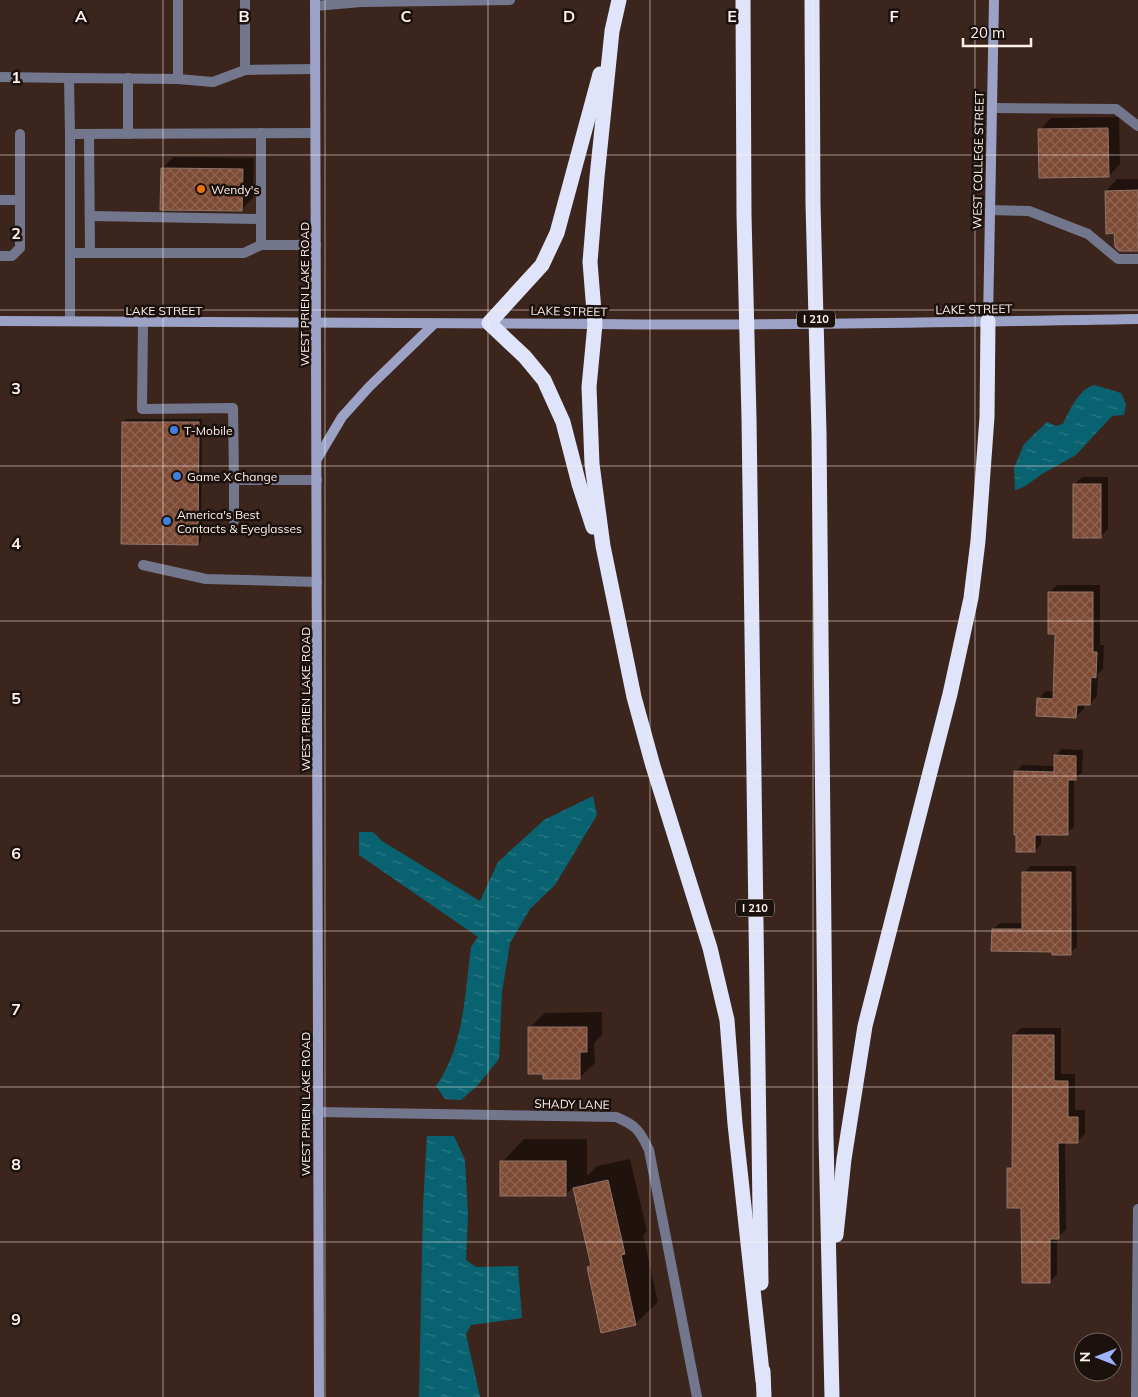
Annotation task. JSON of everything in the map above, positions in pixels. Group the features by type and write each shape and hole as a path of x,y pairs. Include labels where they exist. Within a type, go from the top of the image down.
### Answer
{"highway":[{"path":"610,583 579,484 563,422 544,380 525,357 489,322 542,265 557,234 612,31 618,0"},
{"name":"I 210","path":"743,0 744,215 749,418 757,1050 764,1397"},
{"name":"I 210","path":"812,0 819,433 825,1097 832,1397"},
{"path":"612,31 590,262 595,324 589,386 592,464 603,546 634,697 656,775 710,948 727,1020 735,1124 763,1381"},
{"path":"830,1296 844,1159 865,1026 950,694 971,598 978,541 987,417 988,321"}],"street":[{"path":"178,0 178,79"},
{"path":"245,0 245,70"},
{"path":"315,3 510,0"},
{"name":"WEST COLLEGE STREET","path":"988,321 994,0"},
{"name":"WEST PRIEN LAKE ROAD","path":"315,3 319,1397"},
{"path":"0,77 178,79 213,82 245,70 315,69"},
{"path":"69,78 70,321"},
{"path":"128,78 128,134"},
{"path":"992,108 1116,109 1138,126"},
{"path":"261,133 261,245"},
{"path":"70,134 316,133"},
{"path":"0,256 12,256 20,248 20,134"},
{"path":"89,134 90,253"},
{"path":"0,200 20,200"},
{"path":"990,210 1029,211 1088,234 1118,260 1138,259"},
{"path":"90,216 261,218"},
{"path":"70,253 244,253 261,245 316,244"},
{"name":"LAKE STREET","path":"0,321 595,324 1138,319"},
{"path":"143,322 142,409 233,408 234,521"},
{"path":"317,460 342,417 376,380 434,324"},
{"path":"234,480 317,480"},
{"path":"143,565 206,579 317,582"},
{"name":"SHADY LANE","path":"317,1112 616,1117 630,1123 640,1132 649,1150 697,1397"},
{"path":"1136,1397 1138,1209"}],"water":[{"path":"1094,385 1121,393 1126,404 1124,415 1112,416 1076,455 1042,474 1024,487 1015,490 1014,468 1024,444 1047,422 1056,426 1063,424 1079,396"},
{"path":"593,796 597,815 555,885 530,909 510,943 502,992 499,1059 477,1086 461,1100 445,1099 436,1086 445,1071 458,1037 465,1001 471,947 478,937 359,855 359,832 373,832 382,841 480,901 498,862 544,820"},
{"path":"427,1136 454,1136 465,1160 468,1215 466,1260 476,1267 518,1266 522,1318 471,1325 466,1334 480,1397 419,1397 423,1205"}],"building":[{"path":"1108,128 1109,177 1039,178 1038,129"},
{"name":"Wendy's","path":"161,168 243,169 242,211 160,210"},
{"path":"1138,190 1138,251 1119,251 1115,247 1114,233 1106,234 1105,191"},
{"path":"122,422 199,422 198,545 121,544"},
{"path":"1073,484 1101,484 1101,538 1073,538"},
{"path":"1048,592 1093,592 1093,652 1097,652 1096,678 1091,677 1090,705 1077,705 1076,718 1036,716 1037,698 1053,699 1055,634 1048,634"},
{"path":"1054,755 1076,756 1076,780 1068,780 1068,835 1035,835 1035,852 1016,852 1016,835 1014,835 1014,771 1054,772"},
{"path":"1022,872 1071,872 1071,955 1052,955 1052,952 991,951 992,929 1022,929"},
{"path":"528,1027 587,1027 587,1052 580,1052 580,1079 543,1079 543,1074 528,1074"},
{"path":"1013,1035 1054,1035 1054,1081 1068,1081 1068,1117 1078,1117 1078,1143 1058,1143 1059,1239 1050,1239 1050,1283 1022,1283 1021,1208 1007,1208 1007,1168 1012,1168"},
{"path":"500,1161 566,1161 566,1196 500,1196"},
{"path":"608,1180 625,1254 621,1255 636,1325 601,1333 587,1267 591,1266 573,1188"}],"place":[{"name":"Wendy's","path":"201,189"},
{"name":"T-Mobile","path":"174,430"},
{"name":"Game X Change","path":"177,476"},
{"name":"America's Best Contacts & Eyeglasses","path":"167,521"}]}
